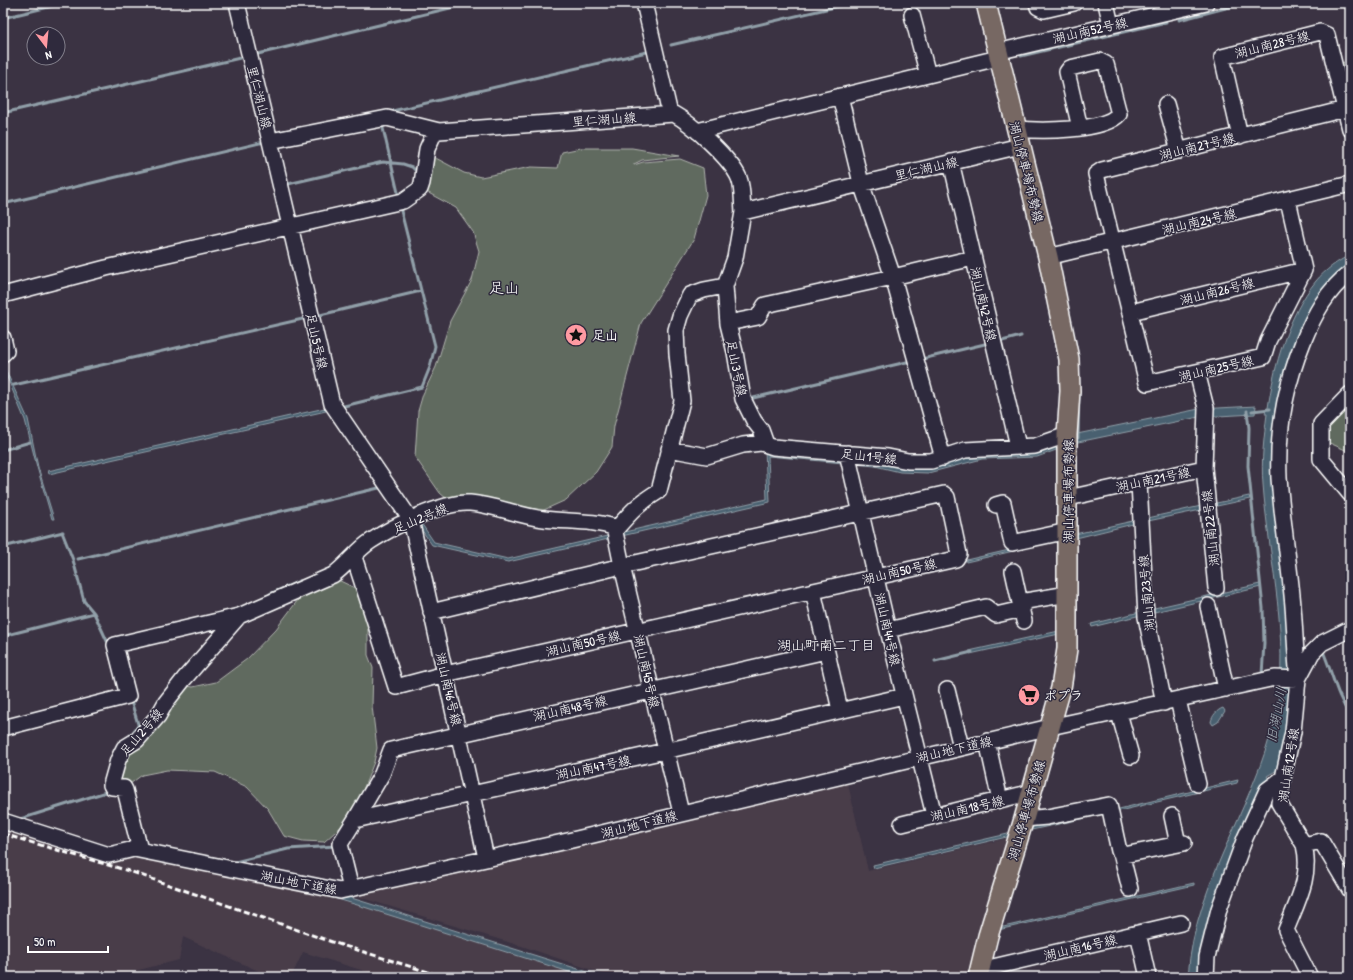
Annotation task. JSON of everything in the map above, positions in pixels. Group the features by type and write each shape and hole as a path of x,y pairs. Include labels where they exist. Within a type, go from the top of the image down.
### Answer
{"main road":[{"name":"湖山停車場布勢線","path":"979,974 988,936 1032,792 1061,688 1066,649 1068,594 1068,435 1070,391 1069,359 1048,257 986,3"}],"street":[{"name":"里仁湖山線","path":"237,3 270,141 387,118 435,131 468,130 670,114"},
{"path":"617,528 630,512 644,500 659,491 682,401 676,354 676,330 680,316 690,295 704,290 724,286 735,258 742,212 740,180 737,175 722,156 697,131 678,116 670,114 644,3"},
{"path":"1037,3 1038,7 1044,10 1074,3"},
{"path":"1106,3 1111,25"},
{"name":"湖山南52号線","path":"697,131 928,75 1111,25 1206,3"},
{"path":"912,15 928,75"},
{"name":"湖山南28号線","path":"1240,136 1222,56 1320,32 1327,35 1345,109"},
{"name":"里仁湖山線","path":"742,212 951,162 1042,131 1080,128 1114,120 1119,114 1106,64 1100,61 1070,68 1067,72 1080,128"},
{"path":"840,96 861,183 893,278 943,458"},
{"path":"1166,104 1179,151"},
{"path":"1345,109 1350,129"},
{"name":"湖山南27号線","path":"1113,241 1096,174 1102,170 1345,109"},
{"path":"3,296 106,268 403,201 420,189 427,149 435,131"},
{"name":"足山5号線","path":"270,141 292,227 332,404 411,520"},
{"name":"湖山南42号線","path":"951,162 1018,446"},
{"name":"湖山南24号線","path":"1048,257 1350,184"},
{"path":"1288,200 1304,270"},
{"name":"湖山南25号線","path":"1113,241 1147,383 1263,356 1268,341 1304,270"},
{"path":"728,323 758,317 764,305 893,278 973,258"},
{"name":"湖山南26号線","path":"1131,312 1304,270"},
{"path":"1296,679 1292,594 1279,476 1280,448 1285,403 1291,376 1308,329 1320,307 1334,287 1350,273"},
{"name":"足山3号線","path":"724,286 728,323 743,399 754,421 762,430 766,444"},
{"path":"3,338 6,351 3,354"},
{"name":"湖山南21号線","path":"1068,498 1204,468 1206,413 1196,372"},
{"path":"1350,394 1321,424 1320,441 1321,459 1350,494"},
{"name":"足山1号線","path":"670,449 707,456 743,445 761,443 773,447 849,458 888,457 908,461 931,461 965,450 1040,444 1068,435"},
{"name":"湖山南44号線","path":"849,458 888,630 934,815"},
{"name":"湖山南22号線","path":"1204,468 1216,588"},
{"name":"湖山南23号線","path":"1139,482 1146,618 1198,784"},
{"name":"湖山南50号線","path":"354,557 396,687 445,674 637,630 956,559 959,554 947,497 944,494 622,566 431,612"},
{"name":"足山2号線","path":"140,850 125,790 124,788 112,787 111,785 118,760 124,748 137,740 158,716 166,702 184,679 239,616 333,575 371,541 411,520 447,505 470,503 545,519 592,522 617,528"},
{"path":"996,505 1003,503 1012,543 1068,531"},
{"name":"湖山南46号線","path":"411,520 486,858"},
{"name":"湖山南45号線","path":"617,528 615,532 622,566 681,813"},
{"path":"1013,571 1023,615"},
{"path":"813,591 840,710"},
{"path":"1023,615 1026,601 1068,594"},
{"path":"1208,606 1226,689"},
{"path":"888,630 986,607 996,615 1023,615"},
{"path":"3,728 128,696 115,645 239,616"},
{"name":"湖山南12号線","path":"1304,845 1280,806 1283,778 1293,732 1296,679 1312,653 1322,643 1350,629"},
{"name":"湖山南48号線","path":"355,820 382,774 391,750 826,651"},
{"name":"湖山地下道線","path":"3,822 108,854 134,849 340,891 572,840 1050,727 1275,678 1296,679"},
{"path":"947,690 961,747"},
{"name":"湖山南47号線","path":"355,820 666,751 904,696"},
{"path":"1119,713 1131,756"},
{"path":"987,742 1000,800"},
{"path":"1206,977 1207,957 1219,909 1245,838 1267,790 1283,778"},
{"name":"湖山南18号線","path":"902,824 1032,792"},
{"path":"1024,819 1047,817 1109,805 1130,889"},
{"path":"1121,853 1124,856 1181,844 1172,816"},
{"path":"351,889 340,844 355,820"},
{"path":"1310,977 1286,930 1305,882 1308,859 1304,845 1321,841 1350,890"},
{"name":"湖山南16号線","path":"979,974 1181,923"},
{"path":"1138,933 1148,977"}],"shaded area":[{"path":"847,780 868,871 1009,838 970,977 613,977 525,947 352,895"},
{"path":"3,830 84,854 139,859 207,870 306,892 364,907 585,977 384,977 303,952 291,977 272,977 183,937 179,960 110,977 3,977"}],"green space":[{"path":"1350,61 1350,104 1340,63"},
{"path":"581,148 632,148 679,156 642,160 634,165 643,162 680,159 703,168 706,195 694,239 641,323 614,426 612,447 596,472 566,500 535,514 447,499 440,493 415,457 418,411 423,394 436,367 450,321 472,280 479,251 473,232 456,208 423,190 430,155 464,173 481,177 531,167 558,168 562,152"},
{"path":"1346,409 1350,409 1350,452 1325,441 1330,424"},
{"path":"338,580 355,588 368,622 368,655 373,668 372,706 377,748 374,762 361,795 345,823 324,842 303,841 284,836 268,809 247,787 215,772 167,770 142,775 126,787 114,786 117,766 180,685 193,687 216,682 247,659 276,629 307,588"}],"water":[{"name":"旧湖山川","path":"1350,255 1350,269 1288,373 1282,536 1293,709 1279,769 1267,776 1270,782 1203,977 1188,977 1193,940 1203,904 1216,869 1260,766 1272,730 1279,694 1281,641 1279,615 1265,510 1262,475 1267,414 1265,414 1266,409 1268,408 1278,358 1290,325 1306,294 1323,273"},
{"path":"3,364 28,419 38,467 54,519 52,519 25,420 4,370"},
{"path":"1256,406 1255,414 1199,417 1078,442 1037,457 982,459 928,473 900,472 875,466 768,456 770,502 508,562 432,545 373,458 404,498 434,542 508,559 767,499 765,449 962,456 1048,446 1077,434 1199,409"},
{"path":"325,408 326,411 49,474 48,471"},
{"path":"1249,496 1250,499 1212,507 1212,504"},
{"path":"1201,506 1201,510 1148,521 1148,518"},
{"path":"1137,520 1137,523 1076,538 1075,534"},
{"path":"1061,538 1061,540 966,562 966,560"},
{"path":"1260,584 1261,587 1150,613 1150,609"},
{"path":"1140,612 1141,615 1092,627 1091,624"},
{"path":"1059,631 1059,634 970,654 969,651"},
{"path":"1223,708 1225,711 1218,722 1213,725 1211,722 1214,715"},
{"path":"1238,780 1237,783 1115,812 1115,810"},
{"path":"1100,812 1104,814 1027,831 1028,828"},
{"path":"1012,833 1011,836 874,868 873,865"},
{"path":"131,852 345,896 604,977 585,977 304,889 132,855"},
{"path":"1194,883 1194,885 998,930 999,928"}],"waterway":[{"path":"3,18 65,3"},
{"path":"258,54 471,3"},
{"path":"671,45 852,3"},
{"path":"1179,20 1245,3"},
{"path":"1021,56 1166,22"},
{"path":"388,112 651,51"},
{"path":"3,113 240,58"},
{"path":"382,124 399,197"},
{"path":"3,204 264,142"},
{"path":"288,184 383,162 403,164 412,167 418,173"},
{"path":"340,407 422,387 430,367 435,346 400,207"},
{"path":"320,315 421,291"},
{"path":"14,385 307,318"},
{"path":"1002,341 1021,336"},
{"path":"922,359 989,343"},
{"path":"749,399 911,361"},
{"path":"1078,438 1079,389"},
{"path":"1252,411 1270,409"},
{"path":"1247,411 1249,428 1248,466 1263,608 1264,643 1262,675"},
{"path":"3,450 30,442"},
{"path":"78,559 383,487"},
{"path":"62,532 73,560 84,601 94,613 107,641 112,640"},
{"path":"3,547 63,532"},
{"path":"270,594 300,581"},
{"path":"3,636 94,613"},
{"path":"1322,649 1341,699 1350,715"},
{"path":"935,661 972,652"},
{"path":"131,701 138,724"},
{"path":"129,737 138,726"},
{"path":"17,820 106,792 107,789"},
{"path":"231,863 288,849 336,846"}],"railway":[{"path":"3,834 132,872 335,943 444,977"}],"place":[{"name":"足山","path":"576,335"},
{"name":"ポプラ","path":"1029,695"}],"district":[{"name":"足山","path":"504,288"},
{"name":"湖山町南二丁目","path":"826,645"}]}
